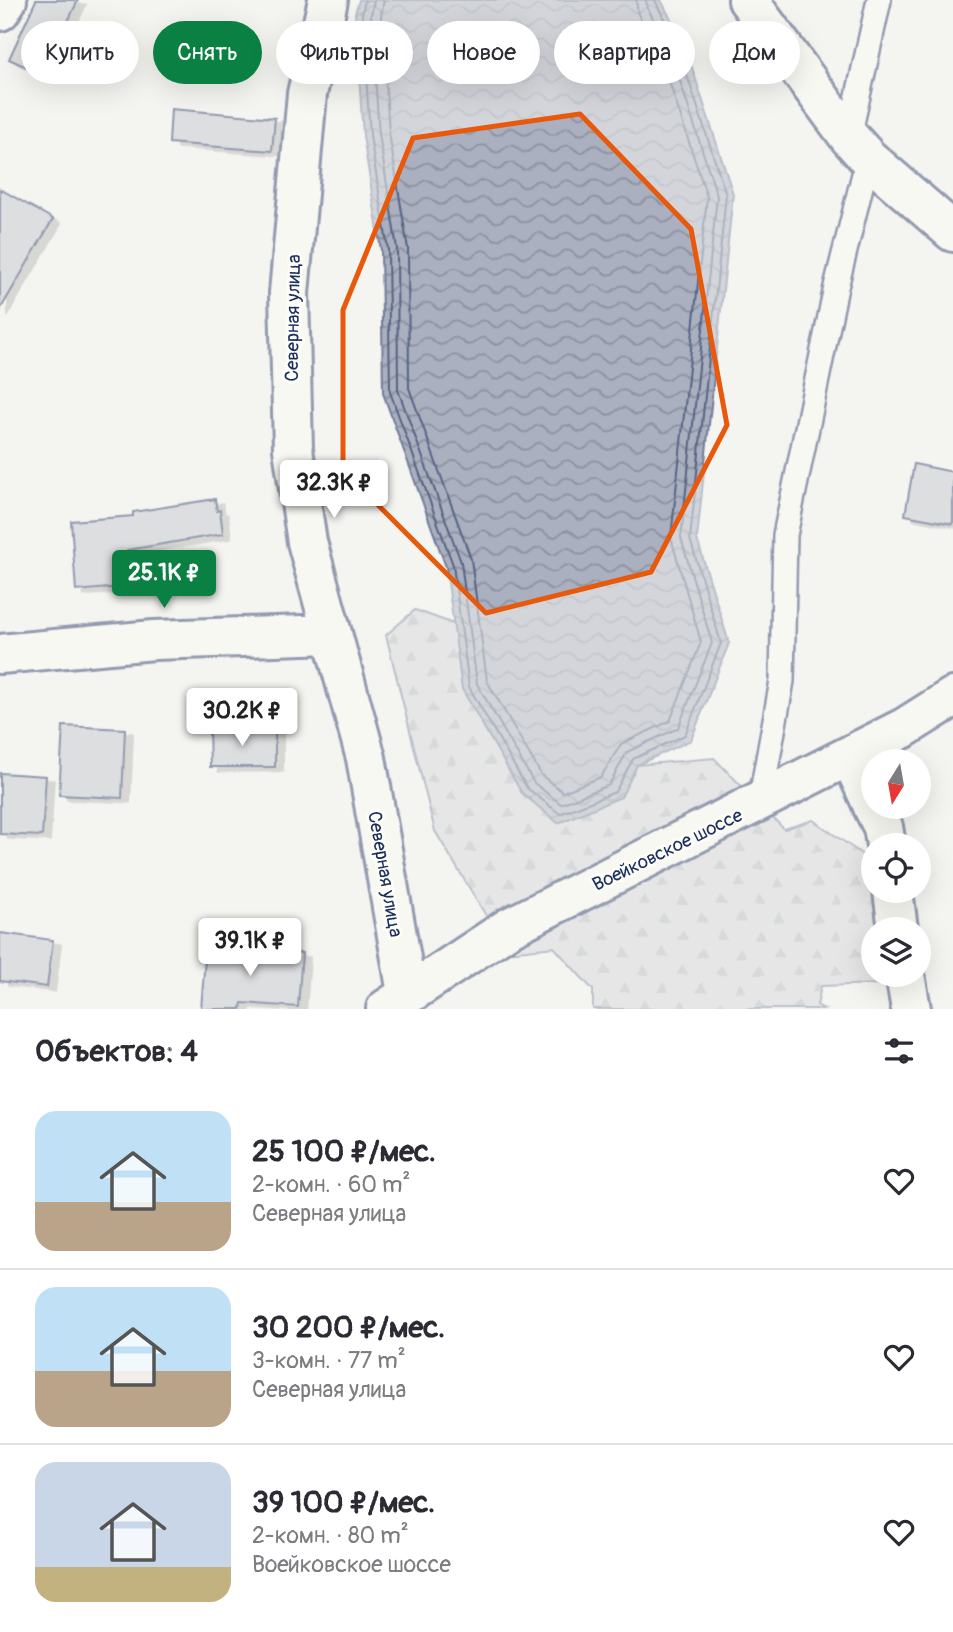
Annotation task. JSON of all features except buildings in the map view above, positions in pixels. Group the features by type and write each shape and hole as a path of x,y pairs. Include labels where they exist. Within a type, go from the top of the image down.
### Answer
{"street":[{"path":"0,12 7,0"},
{"name":"Северная улица","path":"328,0 307,94 289,293 293,449 307,542 366,758 397,1001"},
{"path":"748,0 858,147 953,232"},
{"path":"0,654 154,640 332,634"},
{"name":"Воейковское шоссе","path":"397,1001 508,928 760,803 904,728 953,697"},
{"path":"850,756 861,780"},
{"path":"907,987 911,1009"}],"lane":[{"path":"760,803 782,681 785,535 836,287 879,0"}],"highlighted area":[{"path":"580,114 691,229 727,425 651,572 486,613 343,470 343,310 413,138"}],"green space":[{"path":"415,610 454,624 462,689 522,793 621,797 637,765 714,758 784,829 813,820 861,854 861,903 878,903 879,917 861,917 861,985 821,986 817,1005 824,1009 593,1009 593,990 554,947 508,952 435,831 386,635"}],"water":[{"path":"359,0 661,0 672,21 554,21 554,84 695,84 695,77 733,194 697,539 729,643 691,740 637,765 621,797 558,823 522,793 462,689 446,567 383,393 381,250 363,136 360,84 413,84 413,21 356,21"}]}
